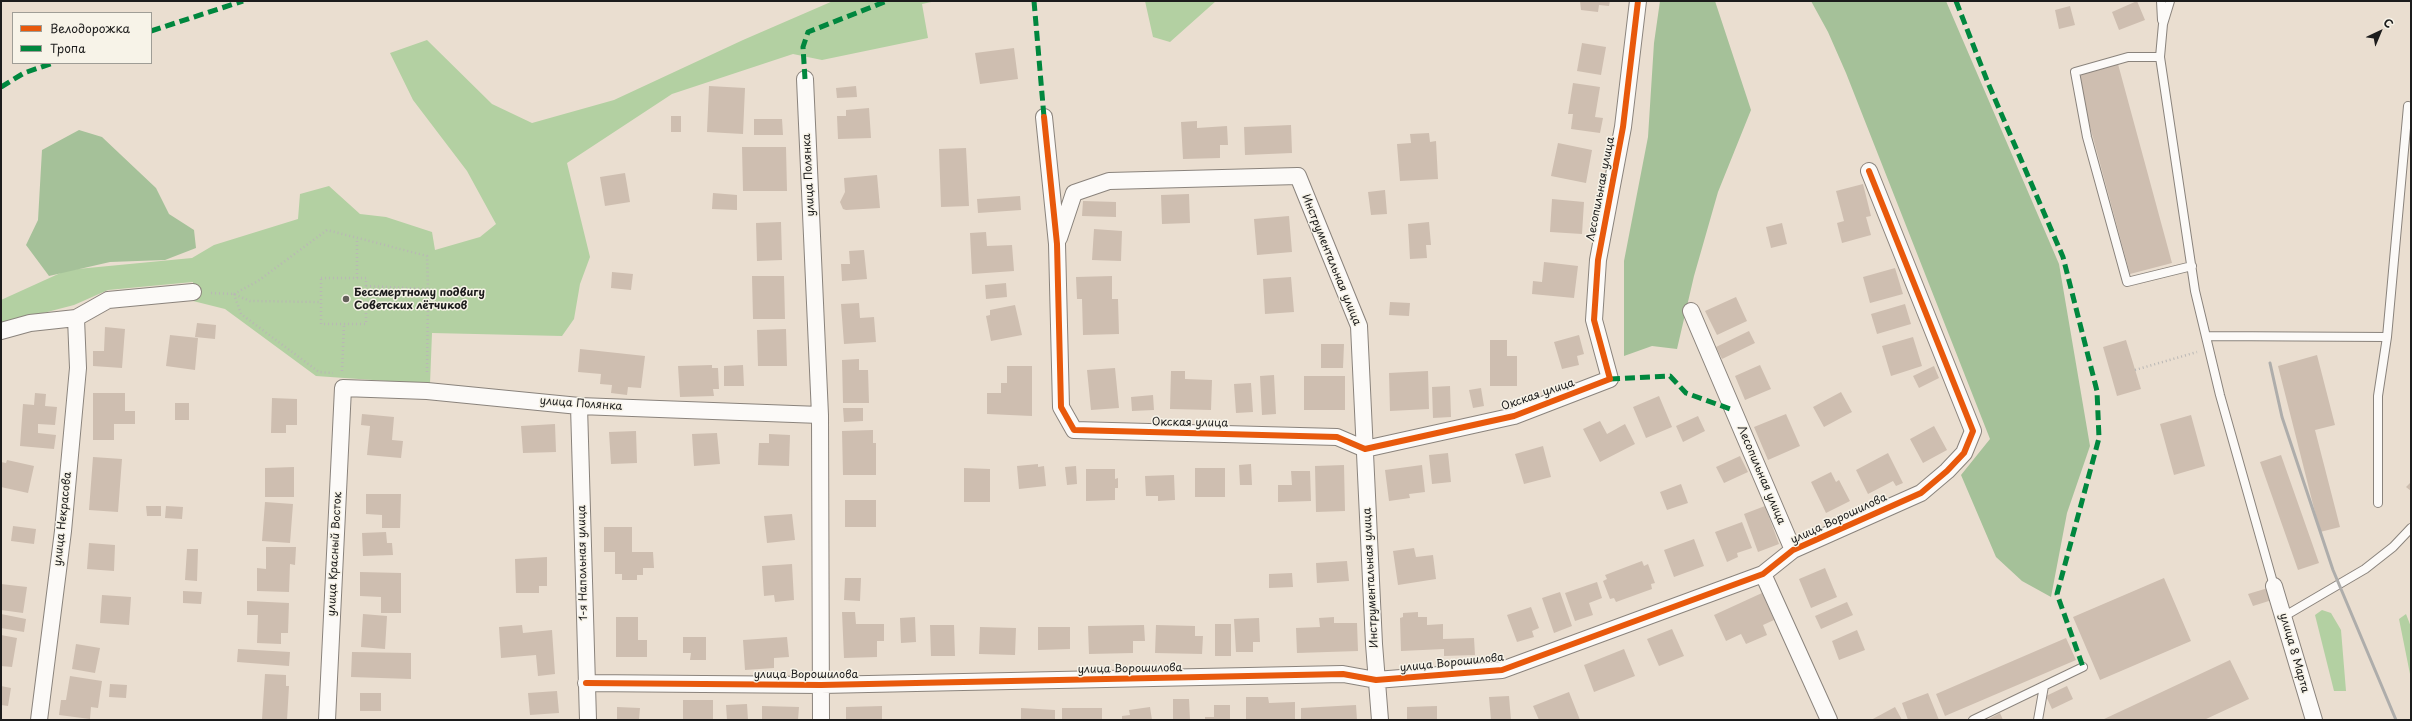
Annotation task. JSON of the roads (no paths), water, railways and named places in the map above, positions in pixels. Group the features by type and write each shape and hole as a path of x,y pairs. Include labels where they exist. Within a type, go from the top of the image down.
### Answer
{"street":[{"name":"Лесопильная улица","path":"1610,379 1594,320 1598,260 1623,127 1638,1"},
{"name":"улица Полянка","path":"804,79 820,414 821,720"},
{"name":"Окская улица","path":"1044,117 1057,244 1061,408 1074,430 1337,436 1365,449 1514,416 1610,379"},
{"name":"улица Ворошилова","path":"586,683 821,685 1343,674 1376,680 1502,670 1763,574 1794,550 1921,493 1947,471 1964,453 1973,431 1869,171"},
{"name":"Инструментальная улица","path":"1057,244 1074,192 1109,181 1298,176 1359,326 1376,680 1380,720"},
{"path":"1,331 30,323 76,318 108,300 193,292"},
{"name":"Лесопильная улица","path":"1691,311 1794,550"},
{"name":"улица Некрасова","path":"39,720 62,531 78,368 76,318"},
{"name":"улица Полянка","path":"343,388 427,391 580,406 820,414"},
{"name":"улица Красный Восток","path":"327,720 343,388"},
{"name":"1-я Напольная улица","path":"580,406 588,720"},
{"path":"1763,574 1829,720"},
{"name":"улица 8 Марта","path":"2274,586 2314,720"}],"lane":[{"path":"2161,1 2163,24 2160,57 2192,266 2220,395 2274,586"},
{"path":"2163,24 2170,1"},
{"path":"2160,57 2128,57 2075,72 2087,137 2128,282 2192,266"},
{"path":"2378,502 2378,396 2387,337 2408,106"},
{"path":"2206,336 2387,337"},
{"path":"2283,617 2365,569 2393,548 2411,528"},
{"path":"1973,720 2083,667"},
{"path":"2038,720 2044,686"}],"railway":[{"path":"2270,363 2282,417 2333,570 2396,720"}],"place":[{"name":"Бессмертному подвигу Советских лётчиков","path":"346,299"}]}
